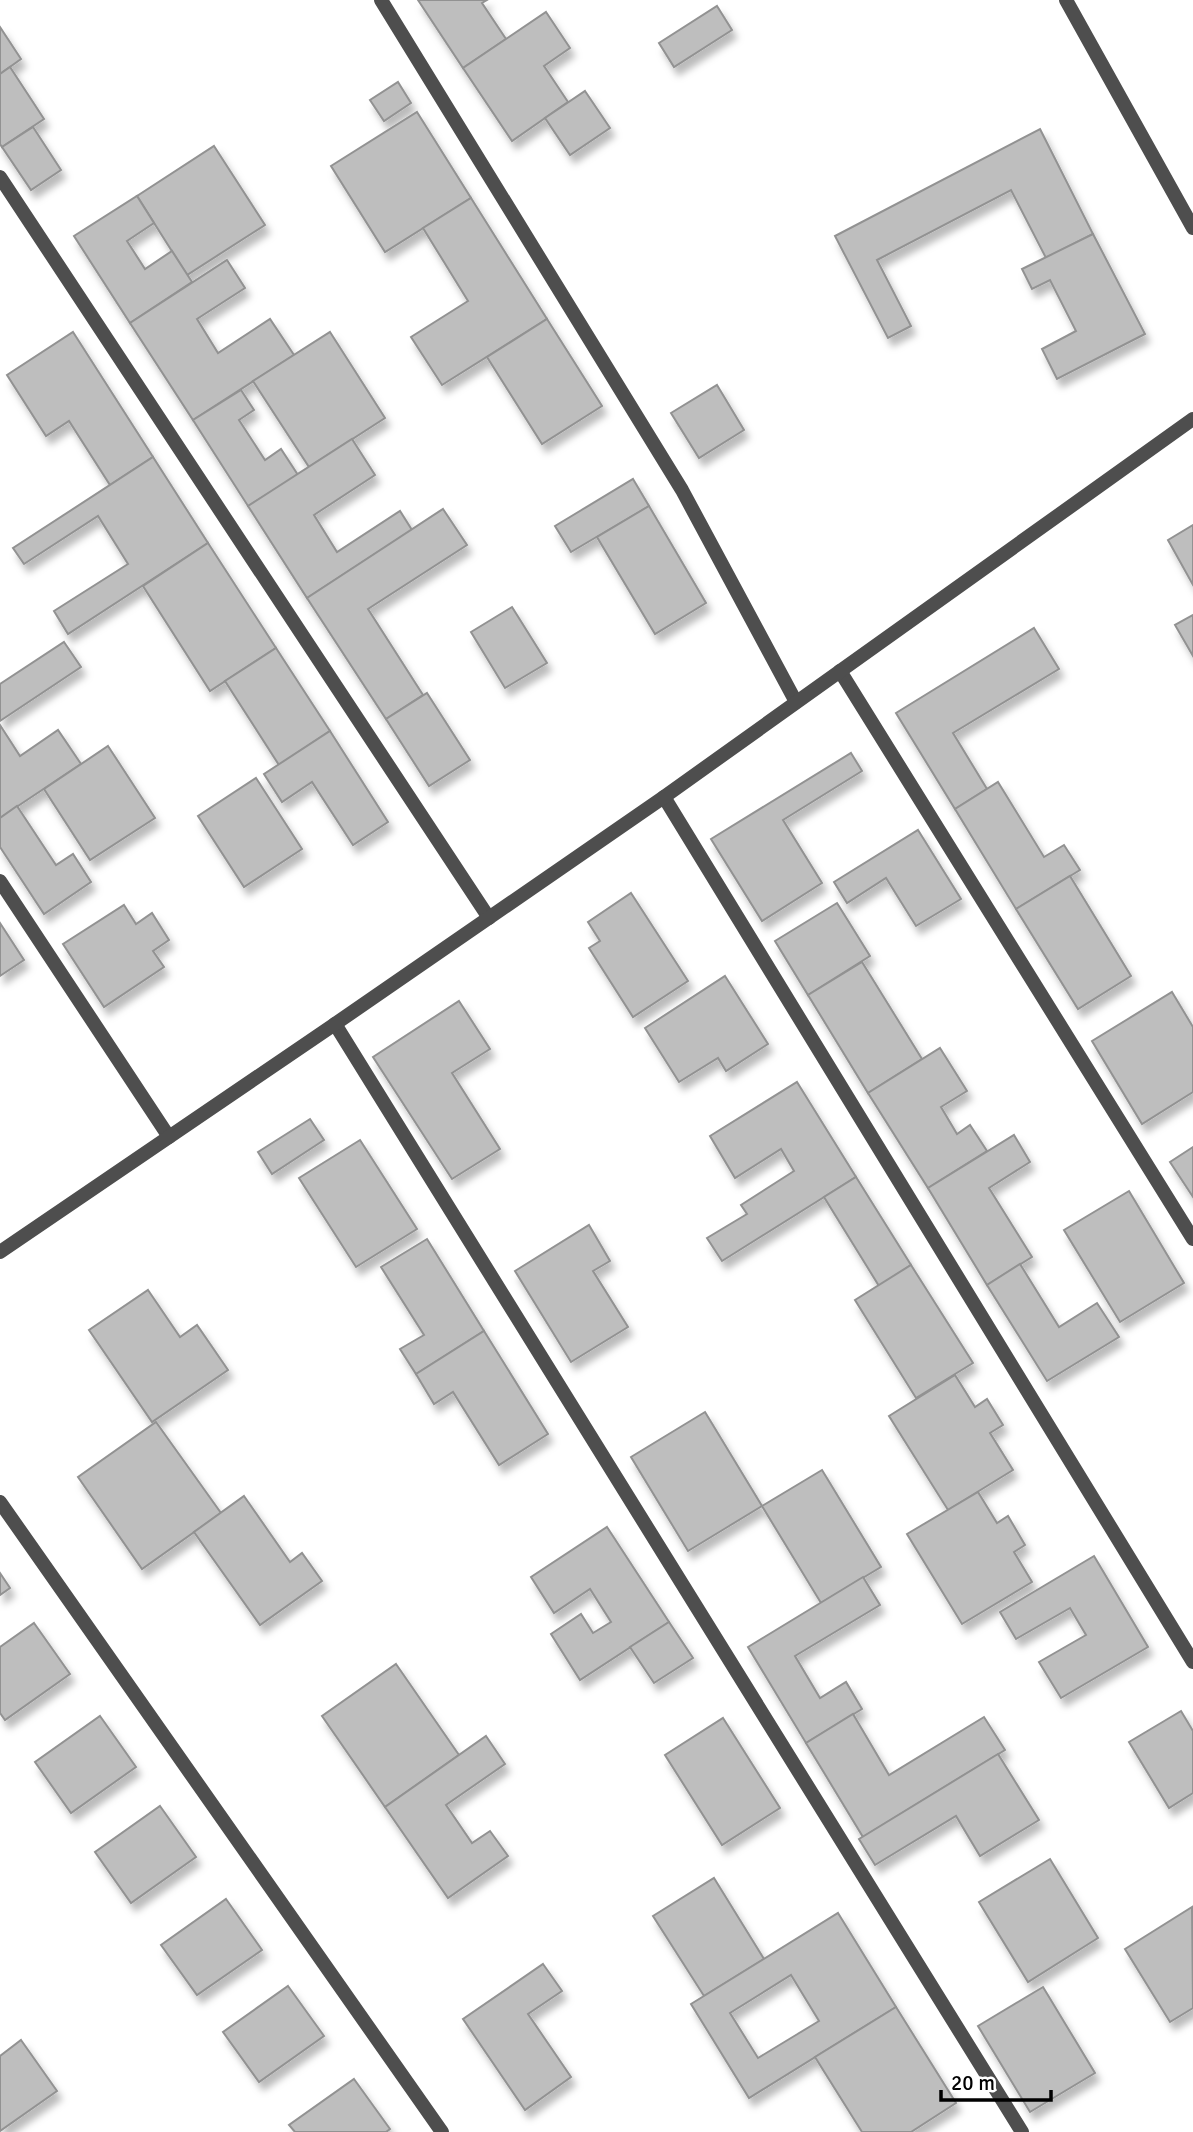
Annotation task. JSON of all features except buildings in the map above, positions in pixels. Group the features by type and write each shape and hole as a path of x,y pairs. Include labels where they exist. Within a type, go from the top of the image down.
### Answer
{"street":[{"path":"381,0 682,490 796,702"},
{"path":"1066,0 1193,228"},
{"path":"0,177 489,918"},
{"path":"0,1252 664,797 1193,419"},
{"path":"840,671 1193,1239"},
{"path":"664,797 1193,1662"},
{"path":"0,881 169,1137"},
{"path":"335,1024 1022,2132"},
{"path":"0,1502 442,2132"}]}
